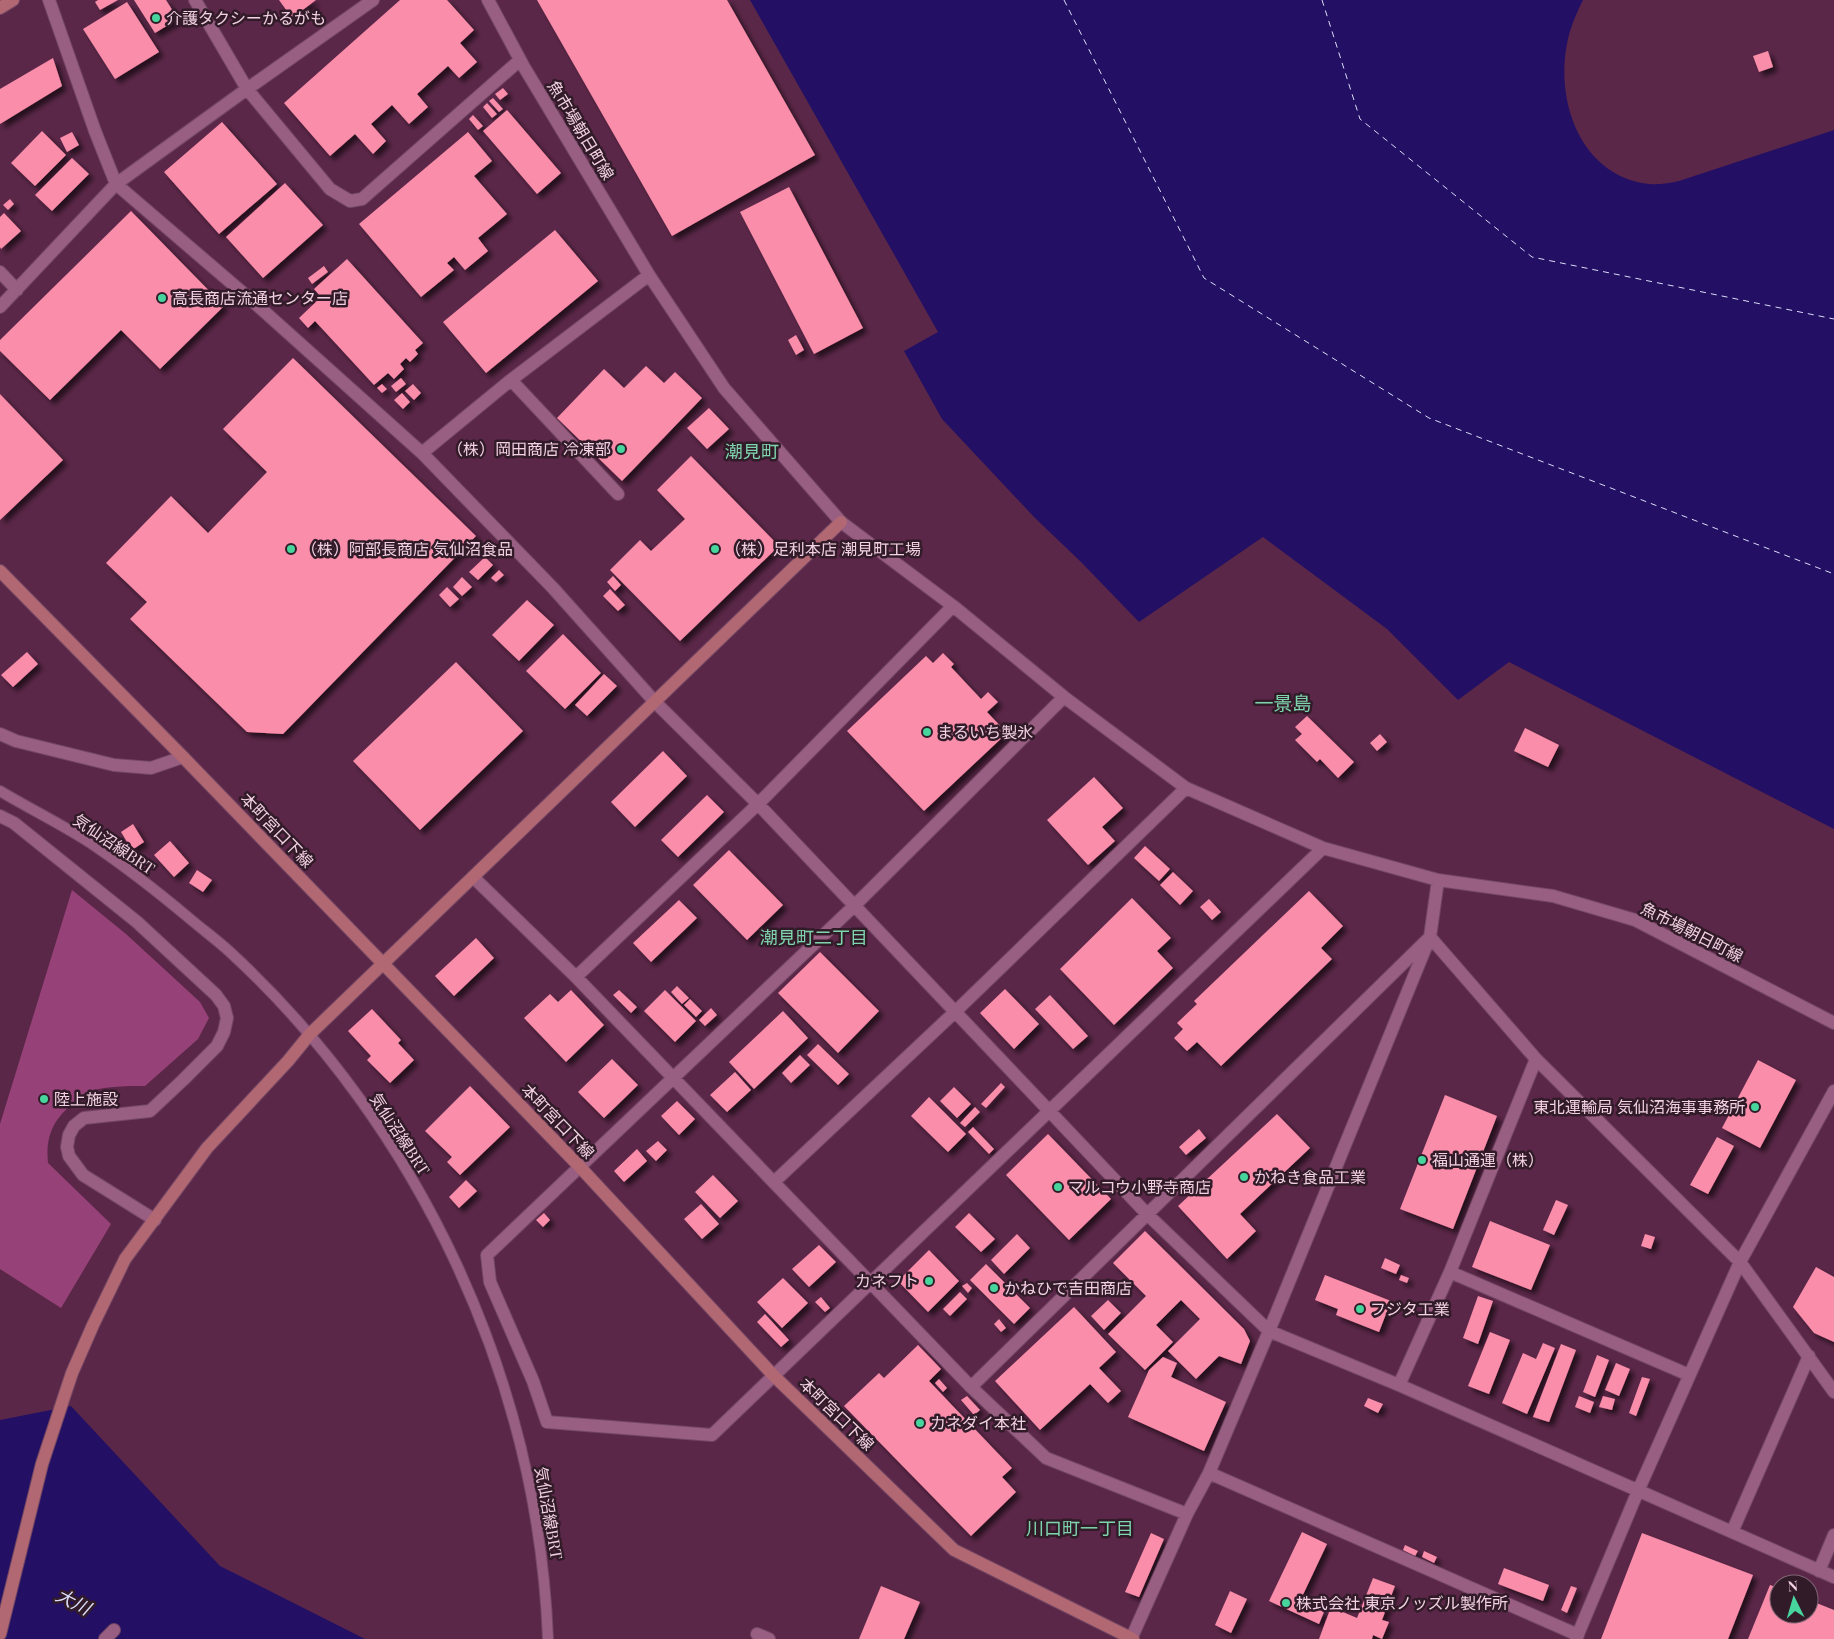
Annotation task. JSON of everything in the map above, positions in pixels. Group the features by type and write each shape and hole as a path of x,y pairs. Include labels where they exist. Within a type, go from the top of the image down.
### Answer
{"street":[{"path":"0,8 13,0"},
{"path":"49,0 95,131 116,184 257,305 422,453 553,588 655,702 758,804 1148,1214 1269,1331 1400,1385 1834,1577"},
{"path":"195,0 247,89 330,190 350,201 362,199 520,60"},
{"path":"0,306 116,184 373,0"},
{"name":"魚市場朝日町線","path":"488,0 520,60 649,275 724,388 841,522 953,606 1064,696 1186,788 1323,848 1438,880 1553,896 1635,920 1834,1023"},
{"path":"0,272 17,290"},
{"path":"422,453 512,380 649,275"},
{"path":"512,380 618,494"},
{"path":"0,1634 42,1464 72,1373 93,1324 125,1259 206,1148 288,1061 310,1034 841,522"},
{"name":"本町宮口下線","path":"0,571 579,1166 774,1376 954,1550 1132,1639"},
{"path":"576,977 758,804 953,606"},
{"path":"1064,696 854,906 487,1254 490,1282 533,1381 547,1422 712,1435 1323,848"},
{"path":"0,734 16,741 114,765 151,768 183,757"},
{"path":"774,1182 956,1011 1186,788"},
{"path":"0,816 14,823 137,922 216,995 224,1006 227,1018 224,1032 217,1046 150,1111 84,1118 74,1126 69,1135 66,1147 69,1156 83,1175 155,1220"},
{"path":"473,877 576,977 972,1387 1046,1458 1187,1514"},
{"path":"1132,1639 1187,1514 1209,1472 1269,1331 1430,937 1438,880"},
{"path":"1430,937 1536,1059 1740,1262 1834,1392"},
{"path":"972,1387 1430,937"},
{"path":"1400,1385 1450,1272 1536,1059"},
{"path":"1209,1472 1577,1637 1638,1491 1740,1262 1834,1091"},
{"path":"1450,1272 1689,1375"},
{"path":"1732,1532 1809,1356"},
{"path":"1819,1570 1834,1535"},
{"path":"105,1639 114,1630"},
{"path":"757,1634 769,1639"}],"lane":[{"name":"気仙沼線BRT","path":"0,791 91,844 148,885 230,951 310,1034 374,1119 401,1159 428,1208 466,1285 486,1333 514,1420 528,1473 538,1526 543,1562 548,1639"}],"shaded area":[{"name":"陸上施設","path":"72,890 126,934 200,1002 209,1018 198,1039 145,1086 111,1087 86,1093 63,1113 53,1127 48,1143 48,1163 111,1224 61,1308 0,1269 0,1124"}],"water":[{"path":"750,0 1583,0 1569,34 1565,62 1565,86 1569,109 1577,131 1589,150 1605,166 1625,178 1649,184 1679,181 1834,130 1834,829 1509,662 1458,700 1387,629 1263,537 1139,622 1035,518 942,419 904,351 938,332"},
{"name":"大川","path":"71,1406 220,1566 365,1639 0,1639 0,1420"}],"building":[{"path":"98,0 118,0 100,10 95,2"},
{"path":"134,0 166,0 178,19 155,33"},
{"path":"279,0 316,0 292,18"},
{"path":"400,0 447,0 474,30 460,43 477,62 459,78 448,66 417,94 428,107 409,124 392,105 371,124 386,141 373,154 355,134 330,156 284,103"},
{"path":"537,0 727,0 815,155 672,236"},
{"path":"127,2 159,52 115,79 83,29"},
{"path":"1768,51 1773,67 1759,72 1753,56"},
{"path":"53,58 62,86 0,124 0,89"},
{"path":"503,88 508,94 500,100 495,94"},
{"path":"493,98 503,109 499,112 489,101"},
{"path":"487,103 497,114 492,118 483,107"},
{"path":"507,110 561,173 537,194 483,131"},
{"path":"473,115 483,126 478,130 469,119"},
{"path":"222,122 277,184 219,234 164,172"},
{"path":"42,131 66,155 35,186 11,163"},
{"path":"72,132 79,145 67,152 60,138"},
{"path":"468,132 492,161 474,176 507,214 478,238 488,251 465,270 454,257 447,263 454,270 421,297 359,224"},
{"path":"72,158 89,174 52,211 35,195"},
{"path":"285,183 323,225 263,278 226,237"},
{"path":"789,187 863,328 814,354 740,212"},
{"path":"10,199 14,204 8,210 3,205"},
{"path":"131,211 224,306 160,369 121,330 50,400 0,351 0,340"},
{"path":"4,213 21,231 1,249 0,217"},
{"path":"555,230 598,281 486,373 443,322"},
{"path":"347,259 423,343 415,350 418,354 410,362 406,358 400,364 404,369 394,379 388,373 374,385 315,321 308,328 299,318 321,297 314,289"},
{"path":"324,266 328,272 312,284 308,278"},
{"path":"796,335 804,350 796,355 788,340"},
{"name":"（株）阿部長商店 気仙沼食品","path":"293,358 476,536 283,734 247,732 130,619 147,602 106,563 171,496 208,533 267,472 223,429"},
{"name":"（株）岡田商店 冷凍部","path":"646,366 664,383 675,372 702,398 622,481 557,418 604,369 624,388"},
{"path":"401,378 406,384 396,392 391,386"},
{"path":"382,384 387,389 382,393 377,388"},
{"path":"413,384 421,393 414,400 405,391"},
{"path":"402,393 410,402 403,409 394,400"},
{"path":"0,394 63,460 0,520"},
{"path":"709,408 729,429 707,449 687,428"},
{"name":"（株）足利本店 潮見町工場","path":"691,456 779,546 680,641 610,570 640,540 651,551 685,519 657,490"},
{"path":"485,557 493,565 478,580 469,572"},
{"path":"499,570 504,575 496,582 491,578"},
{"path":"613,576 621,585 615,591 607,582"},
{"path":"462,577 472,587 462,596 453,587"},
{"path":"447,587 459,599 450,607 439,595"},
{"path":"610,589 625,605 618,611 603,596"},
{"path":"527,600 554,625 519,661 492,635"},
{"path":"563,634 601,673 565,709 526,671"},
{"path":"27,652 38,664 13,687 1,675"},
{"name":"まるいち製氷","path":"943,653 954,664 951,667 981,699 988,692 998,702 987,712 1007,733 924,811 847,731 926,656 933,663"},
{"path":"456,662 523,731 420,830 353,761"},
{"path":"604,674 617,686 587,716 575,705"},
{"path":"1285,692 1295,703 1290,708 1280,697"},
{"path":"1307,716 1354,762 1338,778 1320,759 1317,762 1295,740 1302,734 1295,727"},
{"path":"1525,728 1559,745 1548,767 1514,751"},
{"path":"1380,734 1387,742 1377,751 1370,743"},
{"path":"663,751 687,776 635,827 611,802"},
{"path":"1094,777 1123,808 1102,827 1115,841 1088,865 1047,820"},
{"path":"707,795 724,812 678,857 661,840"},
{"path":"133,824 144,842 132,850 121,832"},
{"path":"170,841 189,863 174,877 154,855"},
{"path":"1145,846 1170,869 1159,881 1134,858"},
{"path":"729,850 783,905 747,940 693,885"},
{"path":"197,870 212,880 203,892 189,883"},
{"path":"1173,872 1193,891 1180,905 1160,885"},
{"path":"1309,891 1343,926 1321,948 1332,959 1221,1066 1197,1042 1187,1051 1174,1038 1183,1029 1177,1023 1197,1004 1194,1001"},
{"path":"1132,898 1171,938 1157,951 1173,968 1114,1025 1060,969"},
{"path":"1209,899 1221,912 1212,920 1200,907"},
{"path":"679,900 697,918 651,962 633,943"},
{"path":"476,938 494,958 454,996 435,976"},
{"path":"820,952 879,1011 838,1053 778,993"},
{"path":"677,986 689,998 682,1004 671,992"},
{"path":"1005,989 1039,1024 1014,1049 980,1013"},
{"path":"571,990 604,1025 566,1062 524,1018 550,994 558,1002"},
{"path":"619,990 637,1007 631,1013 613,995"},
{"path":"665,990 696,1021 675,1042 644,1011"},
{"path":"1050,995 1088,1036 1073,1049 1035,1009"},
{"path":"690,999 702,1011 696,1017 684,1005"},
{"path":"711,1008 717,1015 705,1026 699,1020"},
{"path":"372,1009 401,1040 398,1043 414,1060 390,1083 367,1060 371,1056 348,1031"},
{"path":"783,1011 808,1038 754,1089 729,1062"},
{"path":"818,1044 849,1074 838,1085 807,1055"},
{"path":"800,1055 810,1065 791,1083 782,1073"},
{"path":"612,1059 638,1085 604,1118 578,1092"},
{"path":"1758,1060 1796,1080 1760,1148 1722,1128"},
{"path":"735,1072 751,1090 727,1112 710,1095"},
{"path":"1001,1083 1005,1087 986,1108 981,1104"},
{"path":"470,1086 510,1127 460,1175 447,1162 452,1157 425,1131"},
{"path":"954,1087 971,1104 957,1118 940,1101"},
{"path":"1445,1095 1497,1116 1453,1229 1400,1209"},
{"path":"929,1097 966,1134 948,1152 911,1116"},
{"path":"677,1101 695,1119 679,1135 661,1116"},
{"path":"975,1107 980,1112 965,1127 960,1123"},
{"name":"かねき食品工業","path":"1277,1114 1310,1148 1240,1214 1256,1231 1227,1259 1178,1206"},
{"path":"973,1127 994,1149 989,1154 968,1132"},
{"path":"1199,1129 1206,1138 1186,1155 1179,1147"},
{"name":"マルコウ小野寺商店","path":"1048,1134 1111,1199 1069,1240 1006,1175"},
{"path":"1717,1137 1734,1146 1708,1194 1690,1185"},
{"path":"658,1141 667,1150 656,1161 646,1151"},
{"path":"637,1149 647,1161 624,1182 614,1171"},
{"path":"713,1175 738,1201 720,1218 695,1192"},
{"path":"466,1180 477,1191 459,1208 449,1197"},
{"path":"1556,1200 1568,1205 1554,1235 1543,1230"},
{"path":"701,1204 719,1224 702,1239 684,1219"},
{"path":"544,1213 550,1220 543,1227 536,1220"},
{"path":"969,1213 995,1239 981,1252 955,1227"},
{"path":"1490,1221 1550,1245 1531,1290 1472,1267"},
{"path":"1145,1231 1244,1329 1250,1341 1241,1364 1219,1356 1196,1379 1168,1351 1200,1319 1181,1300 1156,1325 1173,1342 1145,1370 1108,1334 1146,1296 1113,1263"},
{"path":"1017,1234 1030,1248 1004,1274 991,1260"},
{"path":"1645,1234 1655,1237 1651,1249 1641,1246"},
{"path":"819,1245 836,1262 809,1287 792,1269"},
{"name":"カネフト","path":"929,1250 959,1281 928,1312 898,1281"},
{"path":"1385,1258 1400,1265 1396,1274 1381,1268"},
{"name":"かねひで吉田商店","path":"986,1264 1030,1308 1014,1324 970,1280"},
{"path":"1816,1267 1834,1277 1834,1342 1814,1333 1793,1307"},
{"path":"1325,1275 1391,1301 1379,1332 1336,1315 1338,1309 1315,1300"},
{"path":"1401,1275 1409,1278 1407,1283 1399,1280"},
{"path":"783,1278 808,1303 782,1328 757,1302"},
{"path":"967,1283 972,1288 968,1293 962,1286"},
{"path":"960,1292 967,1299 950,1316 943,1309"},
{"path":"1478,1296 1493,1301 1478,1344 1463,1338"},
{"path":"821,1297 830,1308 825,1312 815,1302"},
{"path":"1108,1300 1121,1313 1104,1330 1091,1316"},
{"path":"1074,1307 1116,1352 1099,1368 1121,1391 1108,1403 1090,1384 1040,1430 995,1381"},
{"path":"765,1314 789,1340 781,1347 757,1322"},
{"path":"999,1319 1006,1328 1001,1332 994,1324"},
{"path":"1490,1332 1510,1340 1489,1394 1468,1386"},
{"path":"1543,1343 1555,1348 1527,1414 1502,1403 1523,1353 1536,1359"},
{"path":"1561,1344 1576,1350 1549,1422 1533,1417"},
{"path":"918,1345 941,1369 929,1381 1012,1468 1002,1477 1016,1492 971,1536 844,1406 879,1373 884,1378"},
{"path":"1597,1355 1609,1360 1595,1397 1583,1392"},
{"path":"1163,1357 1177,1363 1171,1377 1226,1402 1204,1451 1128,1417 1149,1370"},
{"path":"1616,1363 1630,1369 1619,1396 1605,1390"},
{"path":"1642,1377 1650,1379 1636,1416 1629,1413"},
{"path":"939,1379 947,1388 943,1392 935,1383"},
{"path":"967,1396 980,1410 974,1415 961,1400"},
{"path":"1579,1396 1594,1402 1590,1413 1575,1407"},
{"path":"1603,1396 1615,1399 1612,1410 1599,1407"},
{"path":"1368,1398 1383,1404 1378,1413 1364,1406"},
{"path":"1302,1532 1327,1544 1300,1601 1324,1612 1319,1624 1269,1601"},
{"path":"1151,1533 1164,1539 1139,1597 1125,1592"},
{"path":"1642,1533 1753,1575 1728,1639 1601,1639"},
{"path":"1405,1545 1418,1551 1415,1556 1403,1550"},
{"path":"1424,1551 1437,1557 1434,1563 1422,1557"},
{"path":"1504,1568 1549,1585 1543,1601 1498,1584"},
{"path":"1373,1578 1395,1586 1382,1620 1389,1622 1382,1639 1373,1635 1372,1639 1319,1639 1331,1607 1357,1618"},
{"path":"881,1586 920,1602 904,1639 859,1639"},
{"path":"1571,1586 1577,1588 1567,1613 1561,1610"},
{"path":"1769,1587 1769,1624 1819,1624 1819,1604 1834,1610 1834,1639 1748,1639"},
{"path":"1230,1591 1247,1599 1231,1633 1215,1625"}],"ferry route":[{"path":"1064,0 1204,278 1429,418 1834,574"},
{"path":"1322,0 1360,119 1532,257 1834,319"}],"place":[{"name":"介護タクシーかるがも","path":"156,18"},
{"name":"高長商店流通センター店","path":"162,298"},
{"name":"（株）岡田商店 冷凍部","path":"621,449"},
{"name":"（株）阿部長商店 気仙沼食品","path":"291,549"},
{"name":"（株）足利本店 潮見町工場","path":"715,549"},
{"name":"まるいち製氷","path":"927,732"},
{"name":"陸上施設","path":"44,1099"},
{"name":"東北運輸局 気仙沼海事事務所","path":"1755,1107"},
{"name":"福山通運（株）","path":"1422,1160"},
{"name":"かねき食品工業","path":"1244,1177"},
{"name":"マルコウ小野寺商店","path":"1058,1187"},
{"name":"カネフト","path":"929,1281"},
{"name":"かねひで吉田商店","path":"994,1288"},
{"name":"フジタ工業","path":"1360,1309"},
{"name":"カネダイ本社","path":"920,1423"},
{"name":"株式会社 東京ノッズル製作所","path":"1286,1603"}],"district":[{"name":"潮見町","path":"752,452"},
{"name":"一景島","path":"1283,703"},
{"name":"潮見町二丁目","path":"814,938"},
{"name":"川口町一丁目","path":"1080,1529"}]}
